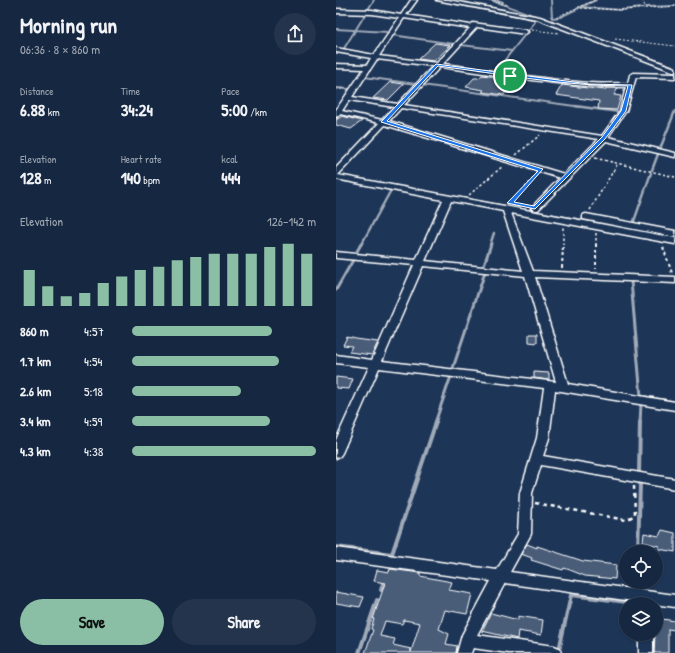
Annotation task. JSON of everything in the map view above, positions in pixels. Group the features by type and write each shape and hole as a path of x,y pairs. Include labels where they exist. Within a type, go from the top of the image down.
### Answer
{"street":[{"path":"414,0 337,112 384,122 565,177"},
{"path":"439,0 538,18 675,70"},
{"path":"336,11 365,12 528,31"},
{"path":"336,173 474,26 473,25"},
{"path":"336,50 374,57 576,84 630,85"},
{"path":"336,66 368,67"},
{"path":"535,208 604,138 623,111 633,75 675,76"},
{"path":"347,98 604,138 675,155"},
{"path":"336,173 448,198 535,208 675,234"},
{"path":"336,173 509,206 564,220 675,241"},
{"path":"336,453 418,263 448,198"},
{"path":"509,206 529,274 556,386 537,460 526,493 524,534 466,647 554,653"},
{"path":"336,255 529,274 675,282"},
{"path":"336,359 556,386 675,406"},
{"path":"537,460 675,484"},
{"path":"336,554 502,577 628,597"},
{"path":"663,601 675,601"},
{"path":"646,641 646,653"}],"path":[{"path":"553,18 595,0"},
{"path":"643,0 645,8"},
{"path":"581,8 623,10 675,6"},
{"path":"528,31 581,35"},
{"path":"609,39 675,46"},
{"path":"586,155 675,177"},
{"path":"586,217 618,163"},
{"path":"509,206 541,170"},
{"path":"562,275 564,220"},
{"path":"596,226 596,277"},
{"path":"660,238 675,282"},
{"path":"526,501 626,520 634,515 634,477"}],"building":[{"path":"435,43 450,45 434,61 418,59"},
{"path":"482,75 504,78 500,83 512,85 504,95 482,92 484,90 466,87 474,78 479,78"},
{"path":"390,82 404,84 388,100 373,98"},
{"path":"562,85 605,90 606,88 618,88 614,95 621,96 617,110 598,109 599,101 556,95"},
{"path":"342,116 362,121 351,129 336,125 336,120"},
{"path":"529,334 537,334 537,343 529,342"},
{"path":"347,337 378,342 372,355 349,352 352,346 343,345"},
{"path":"534,372 549,373 549,380 534,378"},
{"path":"336,377 353,379 349,389 336,388"},
{"path":"662,530 675,533 675,552 663,550 663,545 643,542 644,533 659,536"},
{"path":"527,544 583,561 616,565 615,579 585,576 564,568 563,570 531,560 532,558 521,554"},
{"path":"390,569 420,573 420,576 452,582 449,590 472,594 467,614 445,610 439,629 449,634 446,644 457,646 456,653 365,653 373,630 371,629 373,619 385,583 374,581 377,570 389,572","holes":["404,620 420,623 411,652 411,649 393,645 395,639 380,636 385,621 402,624"]},
{"path":"336,592 364,597 360,607 336,603"},
{"path":"491,613 518,620 518,616 543,620 541,635 518,631 517,639 482,631"},
{"path":"663,619 675,621 675,630 668,629 668,653 654,653 655,641 663,641"}],"waterway":[{"path":"367,11 374,0"},
{"path":"436,0 537,20"},
{"path":"491,0 538,17"},
{"path":"497,0 503,2"},
{"path":"551,0 552,17"},
{"path":"583,6 596,0"},
{"path":"646,7 675,6"},
{"path":"552,18 560,17 581,7 621,10 643,8"},
{"path":"355,30 366,13"},
{"path":"512,51 535,22"},
{"path":"562,25 621,48"},
{"path":"336,29 355,30"},
{"path":"343,50 355,30"},
{"path":"355,30 388,32"},
{"path":"392,35 454,44"},
{"path":"461,45 512,51"},
{"path":"496,71 512,51"},
{"path":"639,54 675,67"},
{"path":"364,77 416,84"},
{"path":"422,85 582,107"},
{"path":"336,88 349,89"},
{"path":"575,106 619,112"},
{"path":"660,149 675,111"},
{"path":"336,119 340,113"},
{"path":"652,170 658,154"},
{"path":"633,224 651,173"},
{"path":"339,180 358,183"},
{"path":"389,185 675,237"},
{"path":"361,245 391,190 387,189"},
{"path":"490,245 494,233"},
{"path":"355,255 361,244"},
{"path":"485,268 483,268 491,244"},
{"path":"336,290 353,260"},
{"path":"452,371 485,272"},
{"path":"631,281 641,397"},
{"path":"435,423 451,376"},
{"path":"641,396 675,402"},
{"path":"640,423 641,403"},
{"path":"336,547 392,554 436,422"},
{"path":"639,474 640,422"},
{"path":"638,545 640,484"},
{"path":"381,590 384,580"},
{"path":"559,650 571,595 619,601"},
{"path":"359,653 377,600"}],"route":[{"path":"437,65 494,72 510,76 589,85 630,85 623,111 604,138 535,208 510,203 541,170 384,122 437,65"}]}
